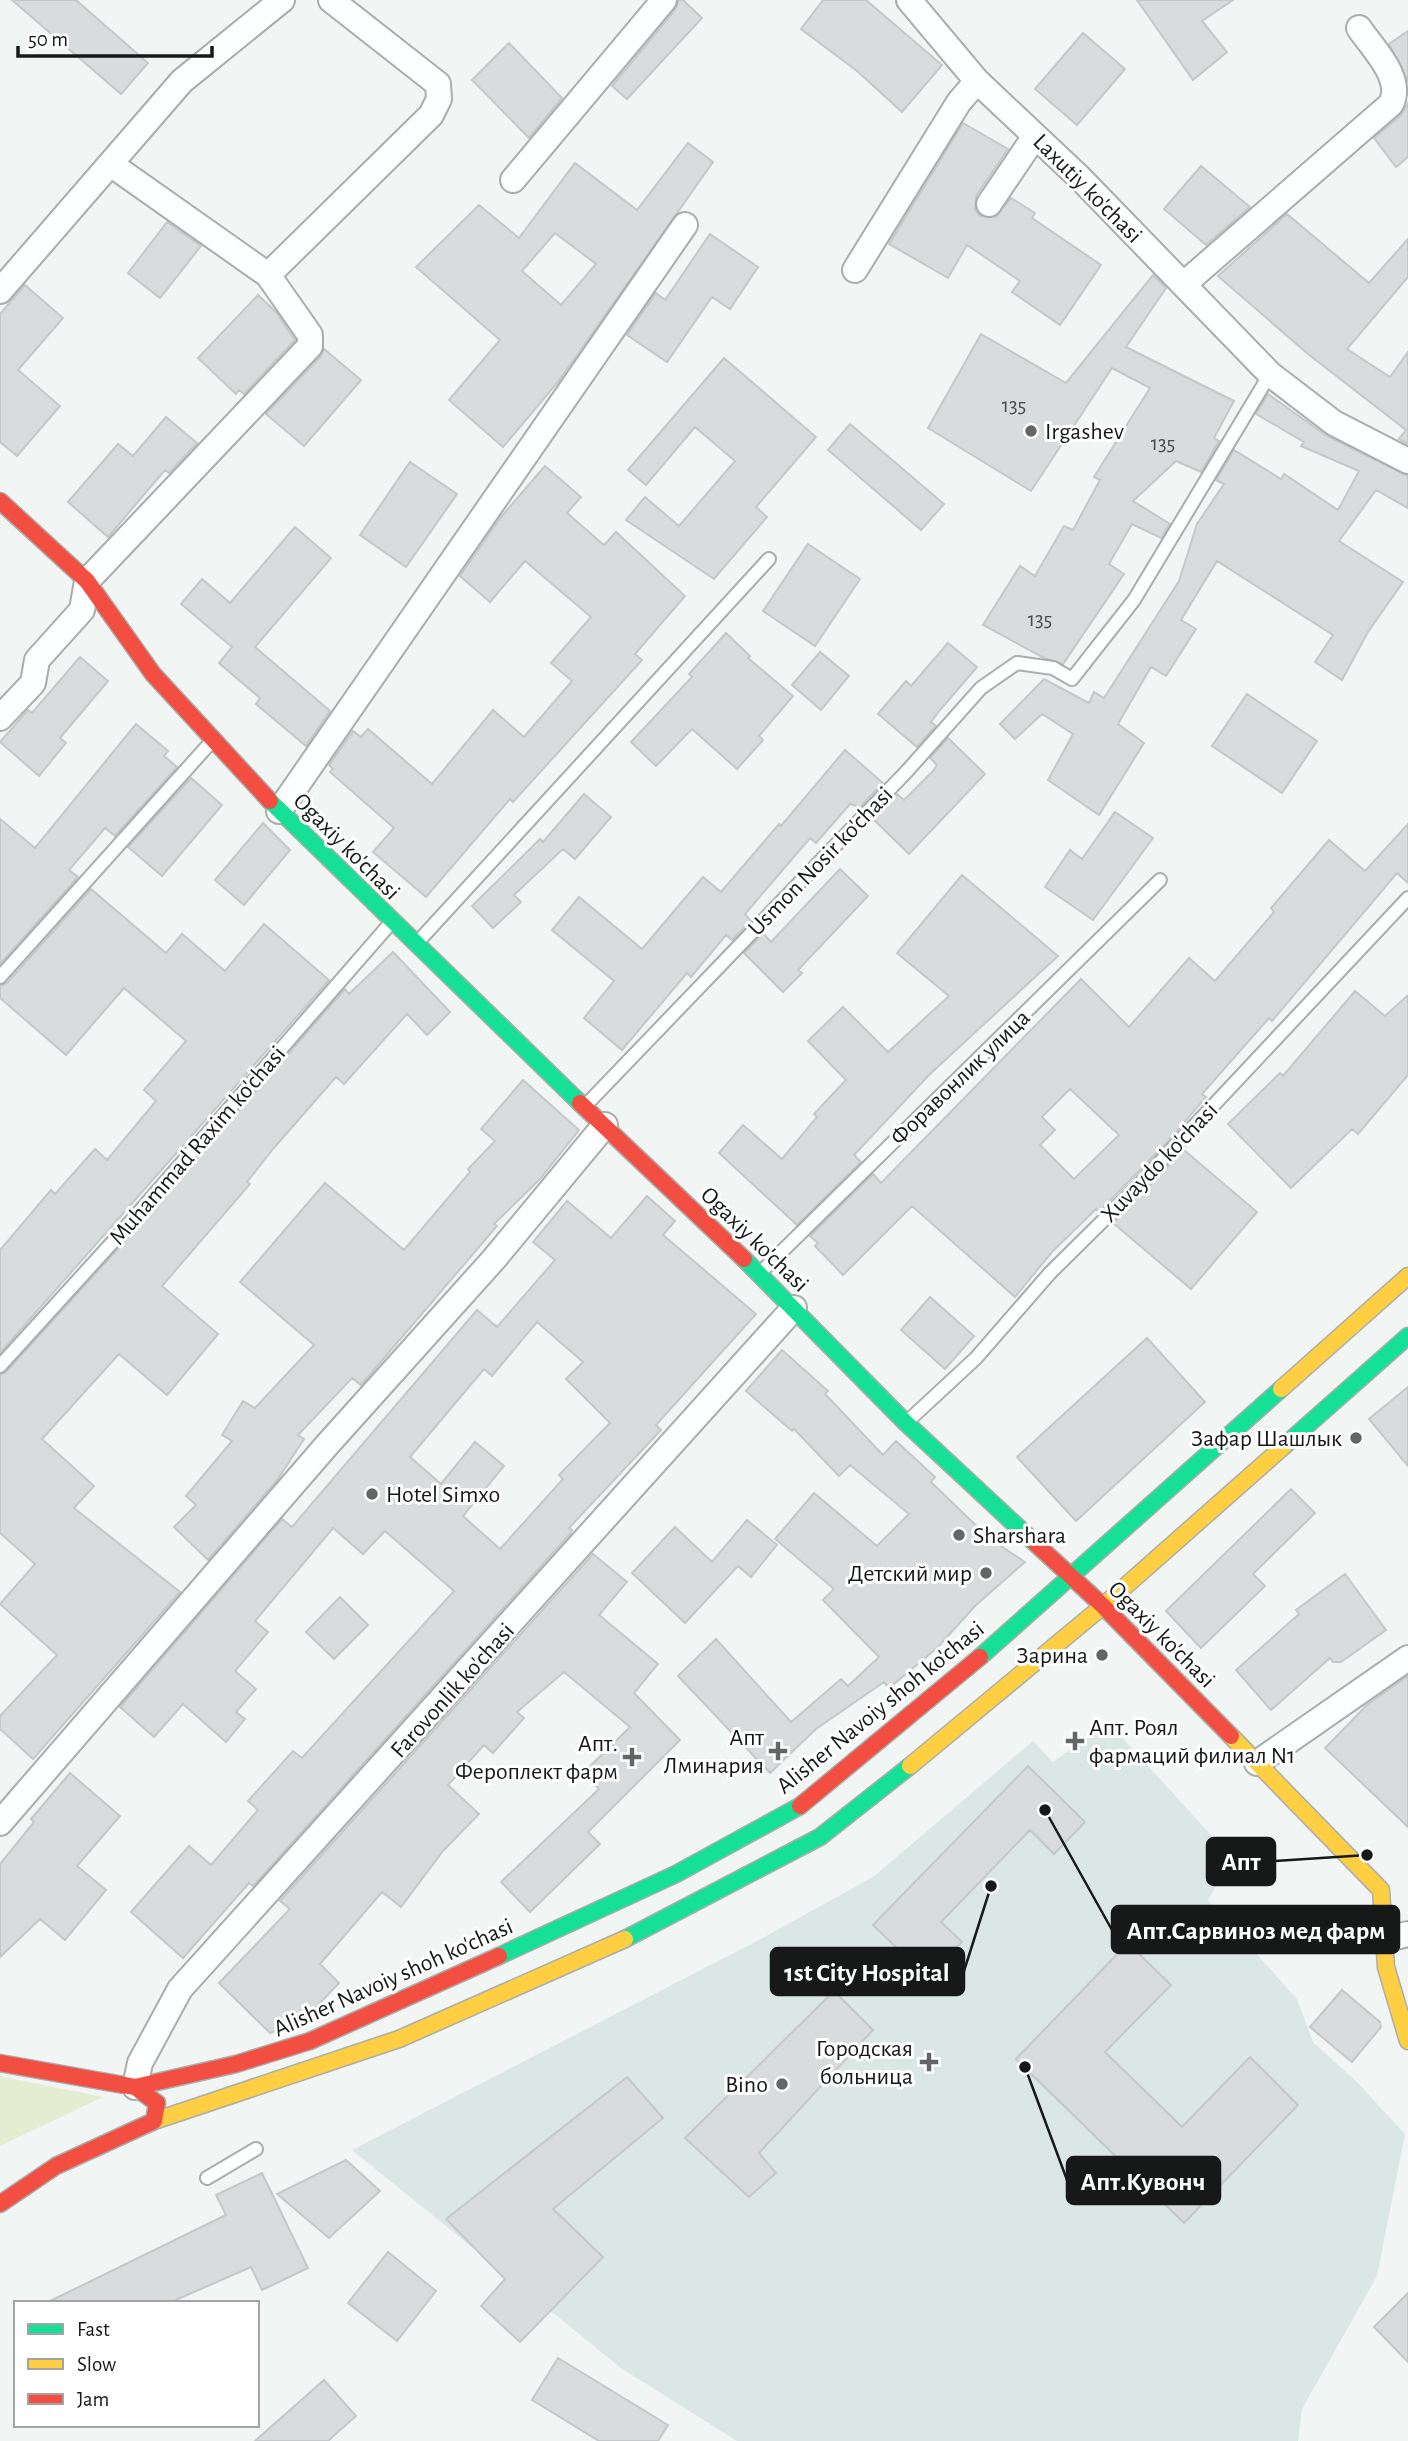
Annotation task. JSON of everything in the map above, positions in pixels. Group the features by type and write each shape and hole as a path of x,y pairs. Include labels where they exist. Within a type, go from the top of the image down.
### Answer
{"main road":[{"name":"Ogaxiy ko'chasi","path":"0,501 87,582 153,674 279,811 391,922 759,1273 906,1423 1103,1606 1381,1890 1380,1941 1392,2001 1408,2041"},
{"name":"Alisher Navoiy shoh ko'chasi","path":"135,2087 209,2072 282,2052 334,2032 687,1868 803,1804 937,1694 1408,1276"},
{"name":"Alisher Navoiy shoh ko'chasi","path":"0,2204 56,2166 154,2121 399,2039 653,1927 820,1837 967,1720 1103,1606 1408,1336"},
{"path":"0,2063 135,2087 157,2103 154,2121"}],"street":[{"path":"0,291 112,165 182,81 282,0"},
{"path":"268,275 430,115 439,99 438,84 331,0"},
{"path":"513,180 664,0"},
{"name":"Laxutiy ko'chasi","path":"909,0 978,81 1184,284 1270,374 1334,423 1408,461"},
{"path":"1184,284 1391,104 1396,94 1393,78 1359,28"},
{"path":"855,270 959,102 978,81"},
{"path":"989,204 1035,136"},
{"path":"0,718 33,683 37,660 82,610 87,582 310,346 310,335 268,275 112,165"},
{"path":"279,811 685,225"},
{"path":"0,1823 327,1445 494,1259 605,1125"},
{"name":"Farovonlik ko'chasi","path":"135,2087 139,2063 180,1989 794,1308"},
{"path":"1257,1763 1408,1658"},
{"path":"1380,1941 1408,1934"}],"lane":[{"name":"Usmon Nosir ko'chasi","path":"585,1106 908,770 981,688 1017,663 1053,668 1072,679 1134,600 1270,374"},
{"path":"416,944 769,559"},
{"path":"0,977 212,740"},
{"name":"Форавонлик улица","path":"759,1273 1160,880"},
{"name":"Xuvaydo ko'chasi","path":"906,1423 976,1358 1050,1273 1133,1191 1408,898"},
{"name":"Muhammad Raxim ko'chasi","path":"0,1366 120,1234 391,922"},
{"path":"393,2060 399,2039"},
{"path":"208,2178 256,2149"}],"shaded area":[{"name":"Городская больница","path":"1108,1722 1232,1858 1208,1900 1297,1999 1313,2042 1357,2082 1405,2134 1377,2276 1302,2409 1298,2441 737,2441 621,2368 352,2150 757,1941 873,1877 1033,1741 1053,1762"}],"green space":[{"path":"0,2076 103,2097 0,2146"}],"building":[{"path":"12,0 76,0 148,63 121,94"},
{"path":"679,0 683,0 702,18 627,99 612,86 675,10"},
{"path":"823,0 866,0 942,65 902,112 857,71 801,29"},
{"path":"1137,0 1233,0 1202,21 1227,52 1193,80"},
{"path":"1408,31 1408,82 1389,44"},
{"path":"1083,33 1125,69 1077,125 1035,89"},
{"path":"509,43 562,98 529,138 472,80"},
{"path":"1408,103 1408,157 1396,167 1374,138 1401,115"},
{"path":"963,123 1008,149 976,196 975,210 980,216 996,217 1011,198 1035,213 1032,218 1101,265 1060,325 1012,292 1020,281 967,245 948,278 889,244"},
{"path":"688,143 713,162 558,382 503,447 449,400 500,340 416,267 479,205 519,238 575,163 637,210","holes":["555,233 596,264 561,305 522,271"]},
{"path":"1201,166 1250,207 1206,245 1164,209"},
{"path":"1287,214 1369,283 1408,239 1408,277 1347,349 1390,377 1408,352 1408,444 1399,439 1406,430 1308,354 1218,276"},
{"path":"167,222 201,246 160,298 128,273"},
{"path":"710,234 758,267 730,309 712,297 667,362 627,335 656,293 665,300"},
{"path":"1153,275 1166,288 1126,347 1234,401 1214,438 1219,441 1201,472 1176,461 1133,501 1170,524 1161,538 1132,524 1109,564 1124,574 1063,664 1044,658 983,625 1020,566 1035,576 1064,526 1073,530 1100,480 1094,477 1150,388 1112,368 1031,491 928,428 981,334 1066,383"},
{"path":"25,285 63,318 18,370 60,406 17,456 0,442 0,314"},
{"path":"258,295 276,312 295,340 244,394 239,390 236,394 198,358"},
{"path":"324,349 361,380 304,446 266,414 321,356"},
{"path":"724,358 816,437 756,507 767,517 714,579 626,520 645,497 679,526 735,461 695,427 646,485 628,470"},
{"path":"1268,394 1327,436 1408,476 1408,508 1376,490 1339,541 1403,582 1368,632 1342,680 1315,662 1333,635 1217,561 1181,620 1196,629 1166,676 1151,667 1118,724 1144,743 1099,815 1048,780 1073,734 1042,714 1015,739 1000,724 1044,679 1089,703 1094,692 1104,698 1179,581 1197,524 1224,484 1216,480 1234,450 1281,479 1284,474 1338,510 1359,471 1301,446 1304,442 1256,414"},
{"path":"166,417 197,443 169,473 165,470 108,537 68,502 118,444 133,456"},
{"path":"850,424 944,504 921,530 828,450"},
{"path":"410,462 457,494 406,567 360,535"},
{"path":"545,466 581,497 567,513 604,545 616,532 685,596 635,654 642,660 513,802 510,799 426,897 373,852 394,828 330,772 333,769 329,765 353,731 361,737 368,729 432,784 493,710 524,737 572,681 551,663 591,617 525,561 490,602 460,576 501,517"},
{"path":"295,527 331,558 255,647 330,711 306,746 256,704 260,698 219,663 232,647 181,604 202,579 230,603"},
{"path":"808,544 860,579 815,646 763,611"},
{"path":"726,633 750,656 748,658 793,696 759,736 763,740 737,769 692,729 656,766 631,742 692,677 689,674"},
{"path":"948,643 977,667 931,722 936,726 917,747 878,714 906,681 911,686"},
{"path":"820,652 849,676 821,710 792,685"},
{"path":"80,657 108,681 60,738 66,743 39,776 0,742 28,710 32,713"},
{"path":"1247,694 1317,741 1282,793 1212,746"},
{"path":"136,724 168,751 164,756 177,767 115,836 105,828 69,870 78,877 0,964 0,819 35,848"},
{"path":"948,738 985,774 909,854 873,819 897,794 904,800 933,771 937,765 930,758"},
{"path":"845,750 883,783 860,807 850,804 816,843 810,838 745,914 751,921 732,940 726,935 691,977 687,973 622,1050 584,1018 614,981 552,930 579,897 642,949 703,877 721,892"},
{"path":"191,778 222,805 162,876 128,847"},
{"path":"584,794 611,817 575,859 563,849 514,895 521,902 493,928 472,906 540,839 543,842"},
{"path":"1115,812 1153,838 1093,920 1045,887 1070,850 1082,859"},
{"path":"263,823 290,850 244,905 215,880"},
{"path":"1408,824 1408,883 1397,873 1272,1021 1269,1018 1202,1094 1206,1097 1171,1138 1099,1212 1096,1209 1052,1252 1015,1297 912,1206 843,1275 815,1246 818,1243 810,1236 873,1174 881,1183 1081,979 1129,1027 1189,958 1215,981 1274,912 1271,908 1329,840 1365,871","holes":["1070,1089 1119,1135 1074,1179 1040,1145 1055,1130 1042,1117"]},
{"path":"840,869 868,896 798,970 802,973 783,992 744,953 763,933 771,942"},
{"path":"962,875 1058,956 930,1074 854,1155 861,1162 797,1225 719,1153 743,1125 782,1159 817,1117 814,1114 846,1080 808,1041 843,1007 888,1052 949,996 897,953"},
{"path":"91,889 166,953 182,934 225,971 264,924 329,980 0,1353 0,1250 51,1190 55,1194 95,1149 107,1160 156,1101 144,1090 186,1041 124,988 66,1055 0,998 0,986 7,983"},
{"path":"393,952 450,1012 427,1035 407,1014 344,1084 336,1077 273,1149 247,1182 250,1184 162,1286 218,1334 167,1395 119,1354 42,1439 94,1486 74,1508 180,1592 33,1759 0,1729 0,1716 57,1655 0,1604 35,1564 0,1533 0,1375 6,1372 126,1240 345,989 349,994"},
{"path":"1355,991 1385,1016 1408,995 1408,1075 1358,1134 1352,1129 1291,1188 1228,1124 1280,1073 1283,1076"},
{"path":"523,1080 579,1130 540,1179 494,1224 497,1226 361,1385 352,1378 298,1435 304,1439 278,1479 208,1560 174,1527 196,1505 186,1496 232,1441 222,1435 243,1401 255,1408 314,1345 240,1282 325,1183 404,1250 470,1172 468,1169 495,1141 481,1129"},
{"path":"1184,1150 1257,1212 1191,1289 1113,1223"},
{"path":"647,1196 675,1221 663,1235 756,1314 656,1425 661,1430 569,1528 572,1530 570,1534 253,1886 249,1883 183,1958 131,1912 189,1846 211,1865 258,1810 248,1801 293,1751 302,1758 454,1591 385,1531 363,1554 333,1528 255,1621 268,1632 235,1671 256,1689 236,1712 245,1719 226,1742 183,1704 154,1737 120,1707 282,1519 292,1527 477,1310 497,1327 555,1260 533,1242 567,1201 611,1238","holes":["537,1322 583,1362 566,1379 610,1423 559,1475 563,1479 500,1549 463,1516 504,1466 475,1442 441,1484 410,1457 484,1369 492,1376"]},
{"path":"930,1297 974,1336 945,1369 901,1330"},
{"path":"1147,1338 1205,1402 1076,1521 1017,1457"},
{"path":"782,1350 828,1391 825,1394 883,1455 896,1441 935,1477 931,1482 989,1538 1025,1562 976,1605 937,1648 889,1688 884,1682 816,1729 770,1773 678,1676 716,1639 791,1722 841,1679 848,1686 879,1657 823,1600 834,1589 775,1539 814,1493 877,1546 909,1514 850,1465 839,1476 794,1429 792,1431 746,1391"},
{"path":"1408,1387 1408,1466 1369,1419"},
{"path":"1291,1489 1315,1513 1253,1574 1265,1586 1201,1648 1166,1611"},
{"path":"747,1520 777,1545 751,1577 738,1566 685,1623 632,1573 675,1527 712,1562"},
{"path":"593,1554 627,1582 599,1615 658,1664 634,1693 680,1740 588,1832 600,1844 530,1912 501,1882 599,1789 583,1773 630,1727 564,1672 517,1712 524,1718 493,1753 484,1745 448,1785 479,1814 443,1851 401,1907 382,1892 320,1964 339,1983 301,2023 270,2033 219,1983 290,1909 280,1901"},
{"path":"1345,1574 1386,1630 1341,1662 1333,1662 1330,1658 1271,1710 1236,1670 1299,1614 1296,1610"},
{"path":"340,1597 368,1625 334,1659 306,1632"},
{"path":"1408,1676 1408,1827 1325,1748 1367,1705"},
{"path":"1028,1766 1085,1822 1054,1854 1030,1830 941,1922 962,1942 927,1977 873,1925"},
{"path":"70,1773 120,1816 77,1866 106,1890 65,1940 40,1919 0,1957 0,1864 34,1822 31,1819"},
{"path":"1128,1943 1171,1985 1105,2052 1182,2127 1250,2057 1298,2105 1184,2223 1016,2059"},
{"path":"1342,1990 1380,2022 1381,2027 1352,2062 1310,2027"},
{"name":"Bino","path":"834,1991 873,2030 759,2153 776,2173 749,2197 685,2138"},
{"path":"627,2077 663,2118 553,2209 603,2257 520,2342 481,2306 505,2279 446,2219"},
{"path":"346,2160 380,2191 329,2238 277,2194"},
{"path":"262,2173 308,2268 262,2290 251,2267 174,2301 50,2301 226,2215 216,2195"},
{"path":"388,2252 436,2291 397,2341 348,2303"},
{"path":"1408,2293 1408,2362 1374,2327"},
{"path":"558,2358 668,2425 658,2441 599,2441 532,2400"},
{"path":"324,2380 356,2416 328,2441 255,2441"}],"traffic: fast":[{"path":"270,801 580,1103"},
{"path":"744,1259 906,1423 1035,1543"},
{"path":"1284,1446 1408,1336"},
{"path":"980,1657 1281,1389"},
{"path":"625,1939 820,1837 910,1766"},
{"path":"499,1956 676,1874 800,1806"}],"traffic: slow":[{"path":"1281,1389 1408,1276"},
{"path":"910,1766 1103,1606 1284,1446"},
{"path":"1231,1736 1381,1890 1386,1967 1408,2041"},
{"path":"154,2121 399,2039 625,1939"}],"traffic: jam":[{"path":"0,501 87,581 153,674 270,801"},
{"path":"580,1103 744,1259"},
{"path":"1035,1543 1103,1606 1231,1736"},
{"path":"800,1806 980,1657"},
{"path":"135,2087 236,2064 310,2041 499,1956"},
{"path":"0,2063 135,2087 157,2103 154,2121 56,2166 0,2204"}],"place":[{"name":"Irgashev","path":"1031,431"},
{"name":"Зафар Шашлык","path":"1356,1438"},
{"name":"Hotel Simxo","path":"372,1494"},
{"name":"Sharshara","path":"959,1535"},
{"name":"Детский мир","path":"986,1573"},
{"name":"Зарина","path":"1102,1655"},
{"name":"Апт. Роял фармаций филиал N1","path":"1075,1741"},
{"name":"Апт Лминария","path":"778,1751"},
{"name":"Апт. Фероплект фарм","path":"632,1757"},
{"name":"Апт.Сарвиноз мед фарм","path":"1045,1810"},
{"name":"Апт","path":"1367,1855"},
{"name":"1st City Hospital","path":"991,1886"},
{"name":"Городская больница","path":"929,2062"},
{"name":"Апт.Кувонч","path":"1025,2067"},
{"name":"Bino","path":"782,2084"}]}
